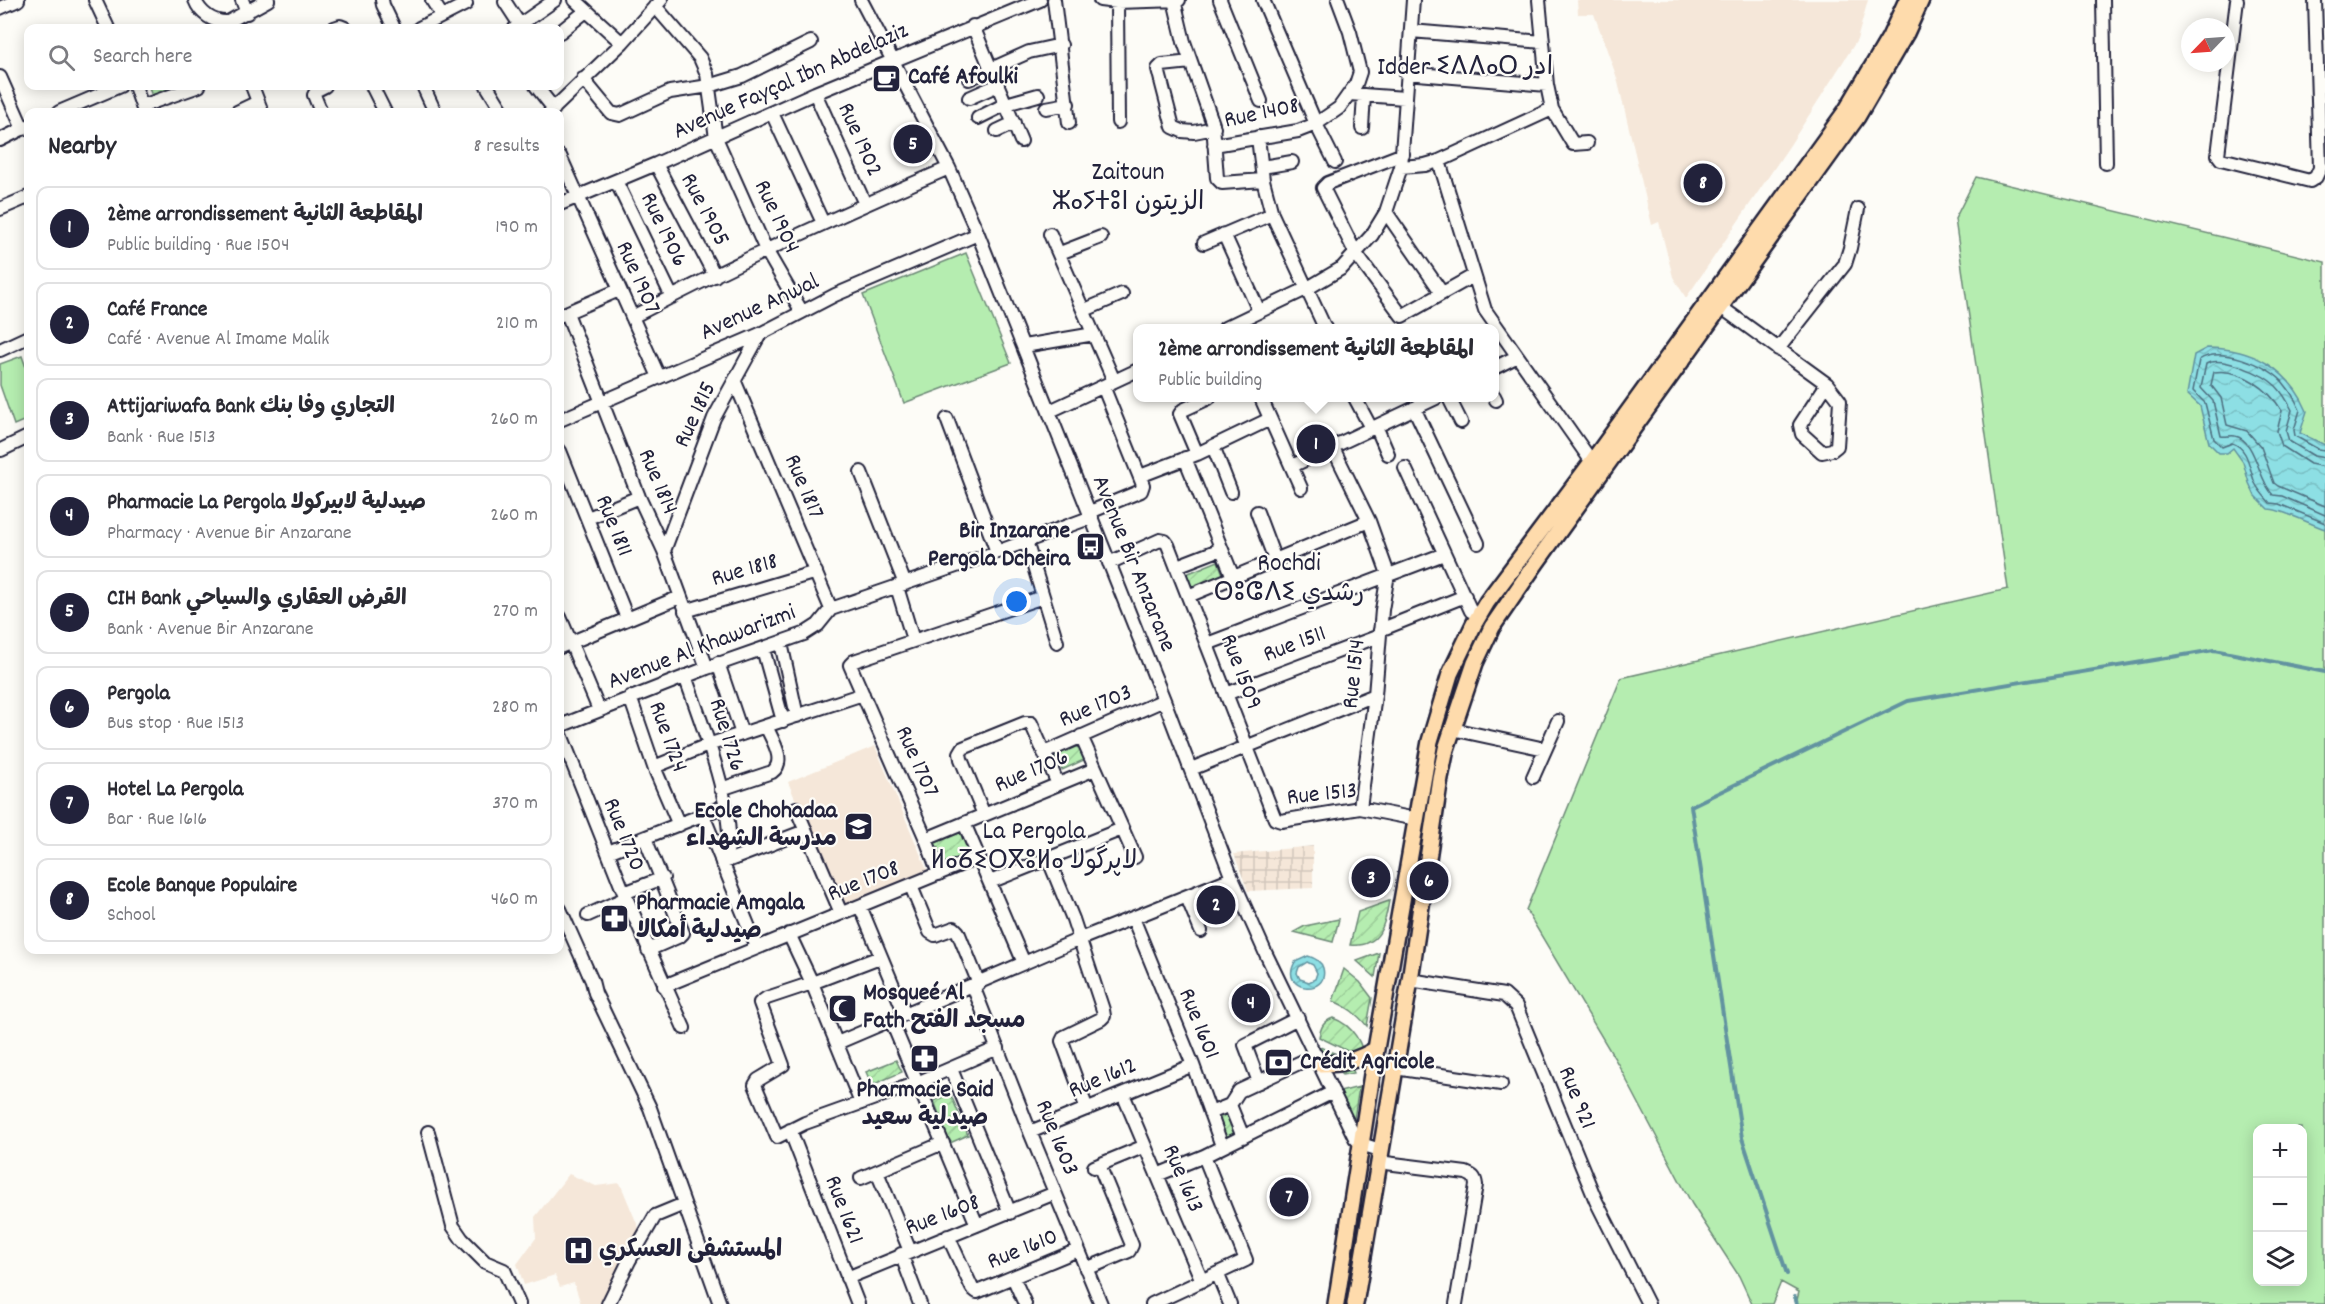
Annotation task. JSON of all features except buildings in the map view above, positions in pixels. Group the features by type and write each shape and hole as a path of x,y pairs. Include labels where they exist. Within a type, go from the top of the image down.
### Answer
{"main road":[{"path":"1355,1304 1410,980 1440,778 1452,729 1475,663 1492,627 1846,111 1890,37 1907,0"},
{"path":"1336,1304 1376,1049 1430,741 1450,674 1474,624 1507,574 1857,117 1888,67 1921,0"},
{"path":"1318,1060 1340,1064 1353,1061 1376,1049"}],"street":[{"path":"0,8 18,0"},
{"path":"95,0 106,24"},
{"path":"242,0 247,13"},
{"path":"230,24 268,0"},
{"path":"432,0 442,16"},
{"path":"520,24 542,4 555,0"},
{"path":"574,0 622,43"},
{"name":"Avenue Fayçal Ibn Abdelaziz","path":"564,202 815,93 1040,0"},
{"path":"1054,0 1069,123"},
{"path":"1100,0 1116,2 1179,0"},
{"path":"1174,0 1181,33 1214,128 1217,178 1222,183 1263,174 1293,162"},
{"path":"1220,0 1261,101"},
{"path":"1263,0 1316,124 1335,162"},
{"name":"Rue 1408","path":"1214,146 1258,136 1290,133 1316,124 1335,112 1356,84 1360,72 1350,32 1338,0"},
{"path":"1233,324 1308,288 1342,268 1356,254 1386,212 1403,154 1406,73 1413,0"},
{"path":"1539,0 1547,85 1552,109 1573,144 1587,143"},
{"path":"2103,0 2106,163"},
{"path":"2237,0 2218,155 2221,159 2308,181 2316,177 2320,168 2315,0"},
{"path":"198,1 200,10 213,19 226,24"},
{"path":"505,2 516,24"},
{"name":"Avenue Bir Anzarane","path":"865,2 949,168 978,234 1091,514 1232,878 1354,1138 1361,1144"},
{"path":"1116,2 1118,122"},
{"path":"382,3 392,24"},
{"path":"555,108 622,43 658,3"},
{"name":"Rue 1904","path":"658,3 699,58 707,74 716,138 766,250 802,312"},
{"path":"426,24 466,4"},
{"path":"564,29 586,11"},
{"path":"973,26 1021,141"},
{"path":"1411,31 1542,42"},
{"path":"583,80 611,112 620,115 670,92 709,86 742,76 811,42"},
{"path":"969,79 1029,52 1061,45"},
{"path":"1191,62 1162,65 1158,69 1170,120 1173,127 1182,132 1214,128"},
{"path":"1406,73 1547,85"},
{"path":"0,77 24,124"},
{"path":"969,98 998,85"},
{"path":"68,108 111,90"},
{"path":"136,90 143,108"},
{"path":"145,108 189,90"},
{"path":"254,90 260,107"},
{"path":"317,90 314,95 319,108"},
{"path":"374,90 383,108"},
{"path":"425,90 433,108"},
{"path":"489,90 501,108"},
{"path":"539,90 550,108"},
{"name":"Rue 1902","path":"815,93 864,204"},
{"path":"1349,94 1405,98"},
{"path":"978,117 1006,104 1038,95"},
{"path":"1362,128 1364,95"},
{"path":"1046,108 1068,104"},
{"path":"1401,167 1439,161 1552,109"},
{"path":"772,113 823,223"},
{"path":"997,131 1014,123"},
{"path":"0,140 24,129"},
{"path":"1258,136 1272,214 1323,324"},
{"path":"1403,154 1328,183 1323,188 1356,254 1403,316 1473,276"},
{"path":"1439,161 1473,276 1485,310 1494,324"},
{"name":"Rue 1905","path":"656,164 715,276"},
{"name":"Rue 1907","path":"564,165 618,290 659,377"},
{"path":"632,317 823,223 949,168"},
{"name":"Rue 1906","path":"616,181 672,297"},
{"path":"0,209 24,199"},
{"path":"1779,349 1845,264 1858,209"},
{"path":"1386,212 1442,293"},
{"path":"1204,243 1272,214"},
{"name":"Avenue Anwal","path":"564,418 760,334 835,295 978,234"},
{"path":"1050,234 1094,334 1140,476 1191,456 1270,419"},
{"path":"1224,234 1259,311"},
{"path":"1060,253 1101,237"},
{"path":"564,314 618,290"},
{"path":"1085,310 1122,294"},
{"path":"1715,303 1827,384 1840,401 1837,446 1832,450 1822,452 1802,434 1800,425 1827,384"},
{"name":"Rue 1814","path":"564,316 663,551 685,611 713,665"},
{"path":"1499,331 1592,462"},
{"name":"Rue 1815","path":"663,551 711,427 760,334"},
{"path":"1024,346 1094,334"},
{"path":"0,350 24,339"},
{"path":"1499,366 1516,357"},
{"path":"1050,411 1133,372"},
{"name":"Rue 1817","path":"735,382 831,609"},
{"path":"1200,402 1183,410 1180,414 1221,549 1233,577"},
{"path":"1263,402 1301,488"},
{"path":"1357,402 1388,454"},
{"path":"1292,466 1427,402"},
{"path":"1451,402 1461,422"},
{"path":"1414,408 1478,543"},
{"path":"947,419 997,552"},
{"path":"1,450 24,439"},
{"path":"1213,446 1231,492"},
{"name":"Rue 1514","path":"1333,448 1369,521 1388,574 1360,808"},
{"name":"Rue 1811","path":"564,461 627,618"},
{"path":"1405,468 1471,611"},
{"path":"861,472 901,586 914,640 1043,597"},
{"name":"Avenue Al Khawarizmi","path":"564,724 713,665 804,634 818,624 831,609 997,552 1091,514 1141,491 1143,485 1140,476"},
{"path":"564,485 572,482"},
{"path":"588,518 639,497"},
{"path":"1257,512 1275,560"},
{"path":"1188,596 1369,521"},
{"name":"Rue 1509","path":"1110,563 1160,540 1168,545 1272,814"},
{"path":"1026,541 1057,642"},
{"path":"1177,566 1221,549"},
{"path":"1207,644 1444,554"},
{"name":"Rue 1818","path":"685,611 816,572"},
{"name":"Rue 1511","path":"1226,694 1380,633 1464,596"},
{"path":"599,710 565,645 680,597"},
{"name":"Rue 1707","path":"914,640 854,661 850,665 939,874"},
{"path":"781,643 797,716"},
{"path":"763,649 783,721"},
{"name":"Rue 1726","path":"713,665 742,734"},
{"name":"Rue 1726","path":"685,676 725,806 729,847 721,862"},
{"path":"654,767 708,745 863,694"},
{"path":"1191,770 1374,695"},
{"name":"Rue 1724","path":"630,697 654,767 679,825"},
{"name":"Rue 1703","path":"1044,753 1164,700"},
{"path":"1533,777 1558,721"},
{"name":"Rue 1706","path":"984,815 961,759 960,753 963,748 1028,722 1033,727 1044,753"},
{"path":"721,789 778,768 780,762 766,726"},
{"path":"1452,729 1545,749"},
{"path":"1081,736 1135,857"},
{"name":"Rue 1720","path":"564,742 625,896 684,1028"},
{"path":"1044,753 1058,784"},
{"name":"Rue 1706","path":"926,839 1095,769"},
{"path":"608,852 725,806"},
{"path":"796,808 841,913"},
{"name":"Rue 1513","path":"1272,814 1277,821 1281,821 1360,808 1416,819"},
{"path":"703,815 757,947"},
{"path":"964,823 1024,963"},
{"path":"990,882 1122,830"},
{"path":"721,862 805,831"},
{"path":"645,838 663,878 683,933 648,950"},
{"name":"Rue 1708","path":"664,986 979,856"},
{"path":"1048,858 1080,939 1104,1016 1094,1024 1064,1037 1062,1041 1087,1109"},
{"path":"588,915 663,878"},
{"path":"837,1043 1080,939 1232,878"},
{"name":"Rue 1603","path":"911,886 930,932 935,935 954,928 958,932 1030,1132 1101,1304"},
{"path":"1187,897 1200,931"},
{"path":"860,906 905,1014"},
{"name":"Rue 1601","path":"1133,918 1193,1065 1222,1146"},
{"path":"564,919 592,981 595,993 650,1108 720,1304"},
{"path":"789,934 812,983 861,1103"},
{"path":"880,957 767,998 760,1003 783,1065 755,1084 777,1137 790,1130 917,1083 998,1048"},
{"name":"Rue 921","path":"1410,980 1504,995 1516,1006 1596,1201 1645,1303"},
{"path":"1259,1082 1245,1045 1298,1018"},
{"path":"891,1020 977,1225"},
{"path":"1210,1113 1230,1105 1239,1091 1318,1060"},
{"name":"Rue 1612","path":"1030,1132 1193,1065"},
{"path":"1395,1068 1501,1084"},
{"path":"951,1069 1010,1213"},
{"path":"1157,1175 1204,1156 1333,1092"},
{"name":"Rue 1613","path":"1123,1094 1202,1281"},
{"path":"1230,1105 1243,1137"},
{"name":"Rue 1621","path":"790,1130 858,1304"},
{"path":"428,1132 453,1226 462,1239 485,1262 504,1270 519,1304"},
{"path":"861,1178 943,1143"},
{"path":"1361,1144 1379,1156 1466,1173 1475,1179 1476,1185 1456,1304"},
{"path":"1086,1269 1129,1251 1132,1245 1095,1166 1145,1146"},
{"path":"1154,1304 1243,1263 1246,1257 1204,1156"},
{"path":"876,1172 906,1253 920,1304"},
{"name":"Rue 1608","path":"847,1278 1055,1193"},
{"path":"608,1304 655,1216 684,1204"},
{"name":"Rue 1610","path":"948,1236 975,1291 1078,1250"},
{"path":"1218,1275 1230,1304"},
{"path":"1013,1277 1024,1304"}],"shaded area":[{"path":"1577,0 1868,0 1857,40 1790,145 1686,298 1673,277 1659,222 1652,225 1617,78 1594,14 1578,14"},
{"name":"Ecole Chohadaa مدرسة الشهداء","path":"875,746 927,870 840,906 788,782"},
{"path":"1313,846 1313,888 1248,891 1234,854"},
{"name":"المستشفى العسكري","path":"569,1174 596,1186 620,1183 640,1231 604,1304 581,1304 574,1283 560,1287 555,1275 524,1285 517,1264 536,1238 535,1217"}],"green space":[{"path":"150,90 176,90 153,98"},
{"path":"1976,177 2325,262 2325,1304 1796,1304 1799,1292 1781,1282 1772,1304 1752,1304 1739,1276 1692,1204 1618,1064 1526,910 1621,678 2008,589 1955,219"},
{"path":"966,253 1011,363 904,403 863,295"},
{"path":"22,356 24,362 24,421 14,425 0,385 0,364"},
{"path":"1218,561 1224,577 1190,591 1184,575"},
{"path":"1079,744 1086,759 1062,770 1055,756"},
{"path":"961,831 970,856 942,866 933,842"},
{"path":"1389,901 1383,926 1374,939 1360,945 1350,945 1358,912"},
{"path":"1339,919 1333,942 1294,932 1305,926"},
{"path":"1379,953 1375,977 1357,961"},
{"path":"1344,969 1360,982 1372,998 1367,1026 1352,1011 1333,1001"},
{"path":"1333,1018 1346,1025 1356,1036 1362,1049 1364,1064 1356,1055 1319,1037 1323,1025"},
{"path":"1315,1045 1343,1058 1354,1073 1342,1075"},
{"path":"896,1060 902,1072 872,1085 866,1072"},
{"path":"1359,1087 1351,1138 1332,1094"},
{"path":"950,1093 968,1135 950,1143 934,1101"},
{"path":"1228,1114 1235,1134 1222,1138 1215,1118"}],"water":[{"path":"2207,348 2240,352 2268,364 2290,383 2299,396 2307,411 2300,433 2325,445 2325,529 2288,514 2268,509 2255,496 2243,462 2233,448 2227,453 2219,453 2209,443 2200,406 2187,394 2194,355"},
{"path":"1308,956 1319,962 1323,968 1323,977 1319,984 1313,987 1298,985 1293,980 1292,972 1295,962","holes":["1307,962 1313,965 1317,973 1315,979 1309,982 1300,979 1297,973 1299,967"]}],"waterway":[{"path":"1787,1274 1742,1138 1691,806 1908,701 2214,650 2325,672"},
{"path":"1795,1297 1797,1304"}],"place":[{"name":"Café Afoulki","path":"887,78"},
{"name":"CIH Bank القرض العقاري والسياحي","path":"913,144"},
{"name":"Ecole Banque Populaire","path":"1703,183"},
{"name":"2ème arrondissement المقاطعة الثانية","path":"1316,444"},
{"name":"Bir Inzarane Pergola Dcheira","path":"1091,546"},
{"name":"Ecole Chohadaa مدرسة الشهداء","path":"858,826"},
{"name":"Attijariwafa Bank التجاري وفا بنك","path":"1371,878"},
{"name":"Pergola","path":"1429,881"},
{"name":"Café France","path":"1216,905"},
{"name":"Pharmacie Amgala صيدلية أمكالا","path":"615,918"},
{"name":"Pharmacie La Pergola صيدلية لابيركولا","path":"1251,1003"},
{"name":"Mosqueé Al Fath مسجد الفتح","path":"842,1008"},
{"name":"Pharmacie Said صيدلية سعيد","path":"925,1058"},
{"name":"Crédit Agricole","path":"1279,1063"},
{"name":"Hotel La Pergola","path":"1289,1197"},
{"name":"المستشفى العسكري","path":"578,1251"}],"district":[{"name":"Idder ⵉⴷⴷⴰⵔ ادر","path":"1465,68"},
{"name":"Zaitoun ⵣⴰⵢⵜⵓⵏ الزيتون","path":"1128,188"},
{"name":"Rochdi ⵔⵓⵛⴷⵉ رشدي","path":"1289,579"},
{"name":"La Pergola ⵍⴰⵒⵉⵔⴳⵓⵍⴰ لاپرگولا","path":"1034,847"}]}
